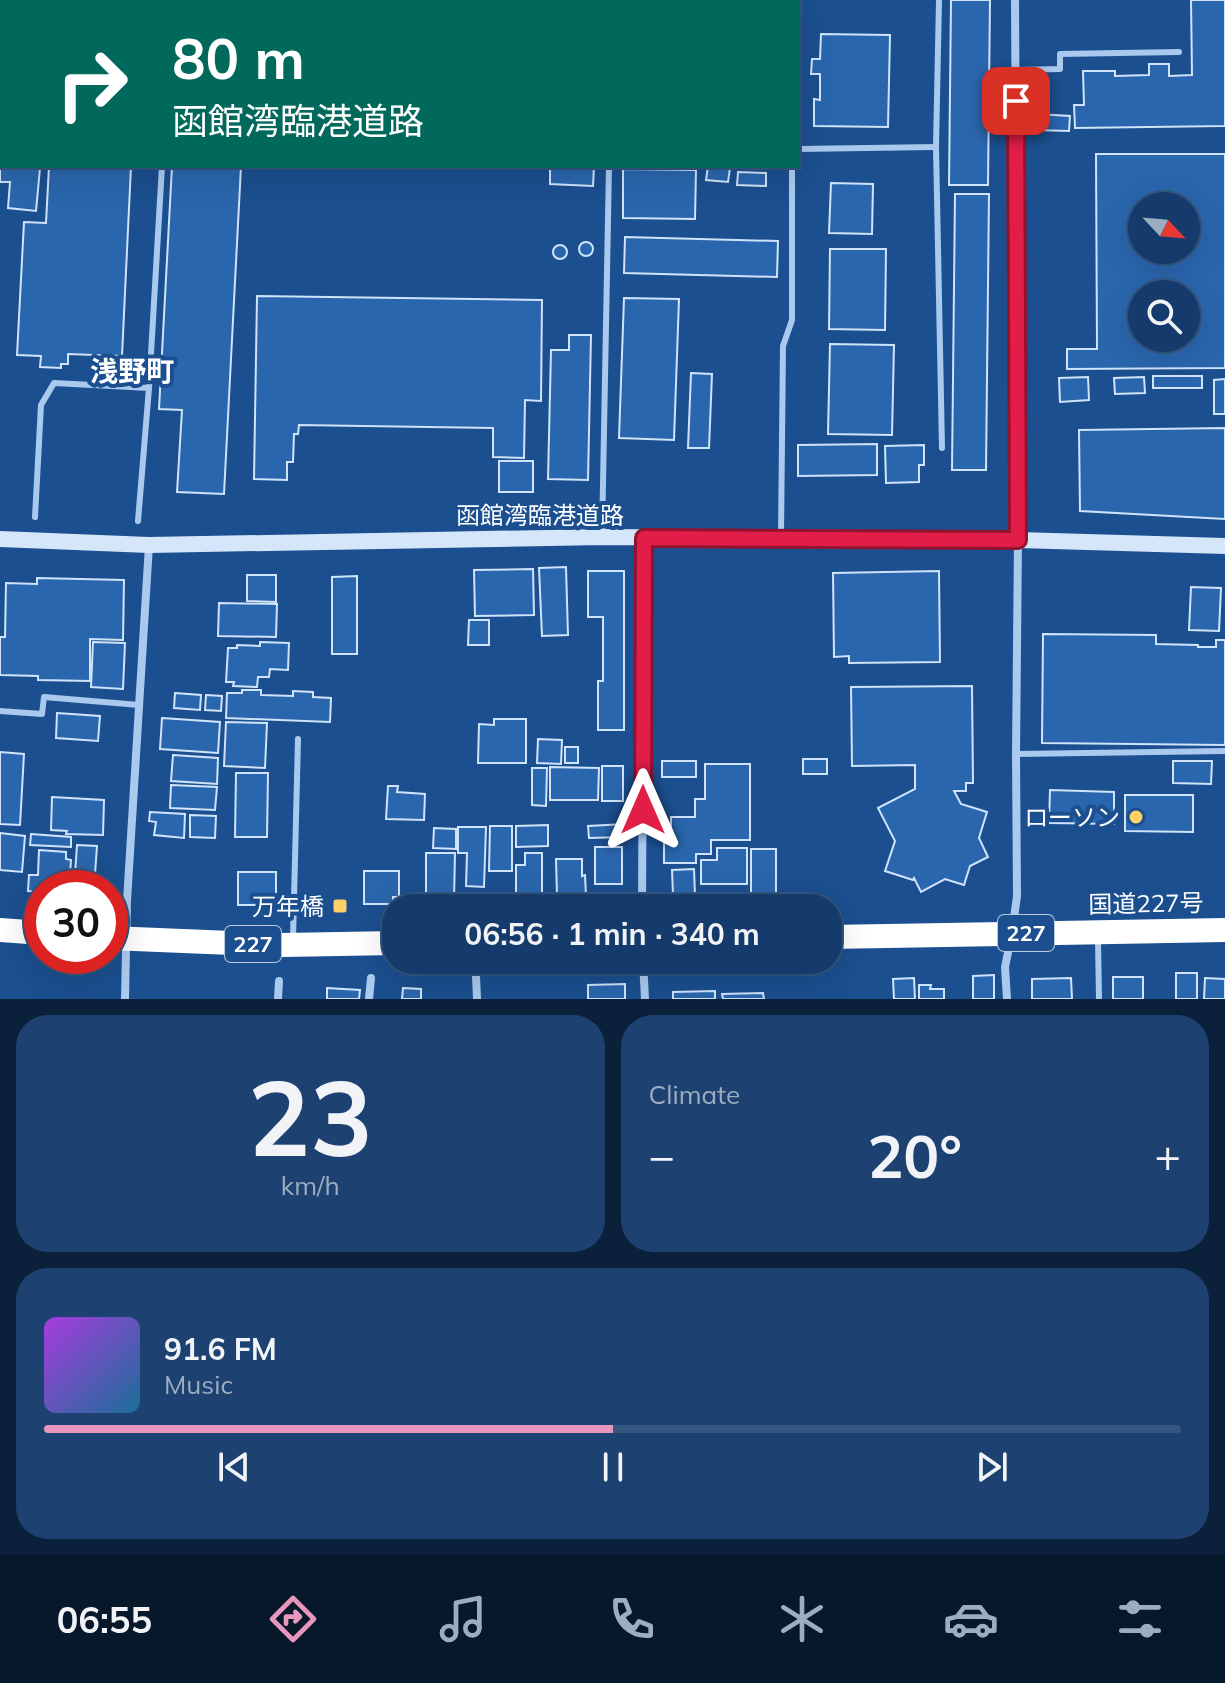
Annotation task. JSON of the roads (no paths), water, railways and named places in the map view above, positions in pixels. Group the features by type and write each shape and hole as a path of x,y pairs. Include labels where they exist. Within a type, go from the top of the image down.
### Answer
{"highway":[{"path":"0,930 24,932"},
{"name":"国道227号","path":"842,937 1225,930"},
{"name":"227","path":"128,939 292,945 382,943"}],"street":[{"path":"1007,999 1005,967 1017,896 1015,0"},
{"name":"函館湾臨港道路","path":"0,539 149,545 602,537 781,538 1225,546"},
{"path":"642,894 644,538"},
{"path":"128,885 149,545"},
{"path":"122,974 125,999"},
{"path":"644,974 645,999"},
{"path":"476,976 477,999"},
{"path":"369,999 371,978"},
{"path":"278,999 279,981"}],"lane":[{"path":"939,0 936,147 942,448"},
{"path":"1016,70 1060,69 1060,54 1179,52"},
{"path":"800,149 936,147"},
{"path":"138,521 162,168"},
{"path":"602,537 609,168"},
{"path":"781,538 783,346 792,320 792,168"},
{"path":"35,517 41,405 54,383 149,388"},
{"path":"0,711 42,714 44,697 139,705"},
{"path":"292,945 298,739"},
{"path":"1016,754 1225,751"},
{"path":"1098,932 1099,999"}],"place":[{"name":"ローソン","path":"1136,817"},
{"name":"万年橋","path":"340,906"}],"district":[{"name":"浅野町","path":"132,370"}]}
